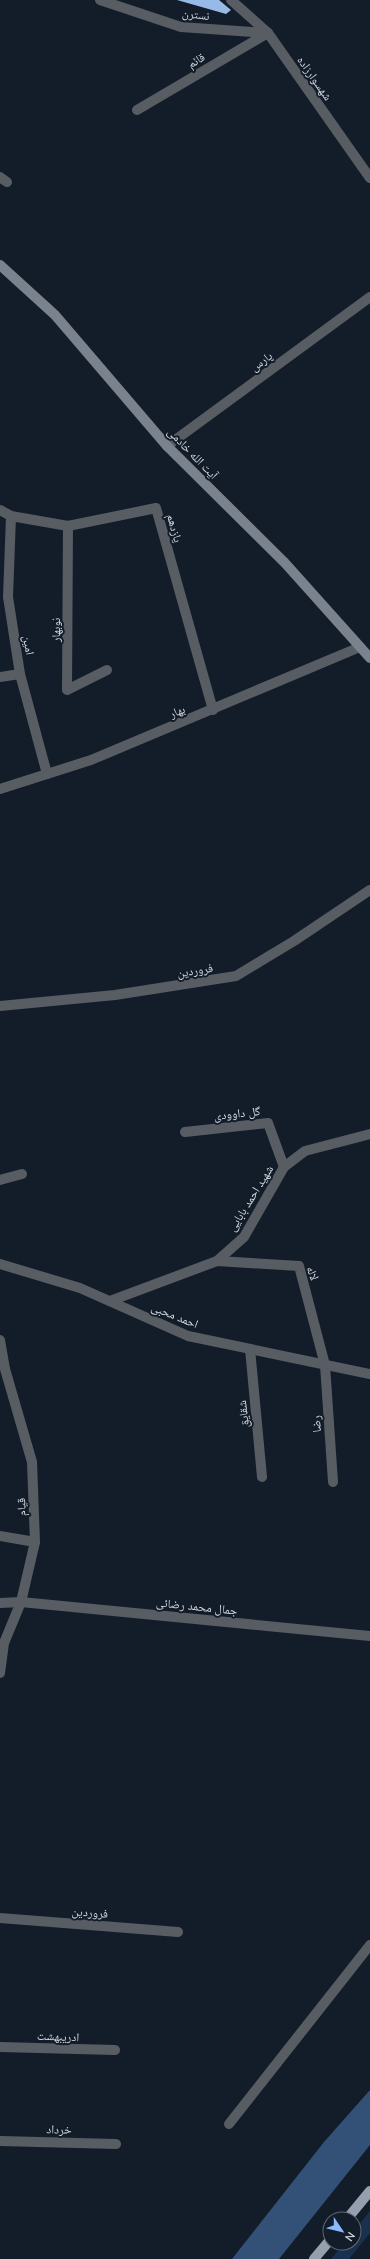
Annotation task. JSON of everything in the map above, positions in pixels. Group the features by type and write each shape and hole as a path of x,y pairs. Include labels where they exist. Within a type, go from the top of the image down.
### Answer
{"main road":[{"name":"آیت الله خادمی","path":"0,265 55,315 167,446 285,563 370,658"},
{"path":"354,2211 370,2191"},
{"path":"314,2259 322,2250"}],"street":[{"name":"نسترن","path":"100,0 181,27 268,33"},
{"name":"شهسوارزاده","path":"230,0 268,33 370,178"},
{"name":"قائم","path":"137,110 268,33"},
{"name":"پارس","path":"167,446 370,297"},
{"name":"یازدهم","path":"0,510 11,516 68,526 156,508 213,710"},
{"name":"امین","path":"11,516 5,541 8,597 20,674 47,774"},
{"name":"نوبهار","path":"68,526 67,690 107,670"},
{"name":"بهار","path":"0,789 91,760 360,647"},
{"path":"0,677 20,674"},
{"name":"فروردین","path":"0,1006 116,995 236,976 294,941 370,890"},
{"name":"گل داوودی","path":"185,1132 268,1122 284,1167"},
{"name":"شهید احمد بابایی","path":"110,1301 218,1261 244,1237 284,1167 305,1151 370,1134"},
{"path":"0,1180 22,1174"},
{"name":"لاله","path":"218,1261 299,1266 325,1365"},
{"name":"احمد محبی","path":"0,1264 80,1288 188,1336 370,1374"},
{"name":"قیام","path":"0,1340 4,1369 32,1462 35,1542 21,1602 4,1643 0,1673"},
{"name":"شقایق","path":"250,1349 262,1477"},
{"name":"رضا","path":"325,1365 333,1482"},
{"path":"0,1536 35,1542"},
{"name":"جمال محمد رضائی","path":"0,1603 21,1602 370,1636"},
{"name":"فروردین","path":"0,1918 178,1932"},
{"path":"230,2124 370,1945"},
{"name":"ادریبهشت","path":"0,2047 115,2050"},
{"name":"خرداد","path":"0,2141 116,2144"}],"shaded area":[{"path":"370,2090 370,2145 279,2259 232,2259 324,2142"},
{"path":"370,2211 370,2233 362,2243 362,2221"},
{"path":"338,2251 355,2251 349,2259 331,2259"}],"building":[{"path":"177,0 219,0 231,10 226,14"}]}
